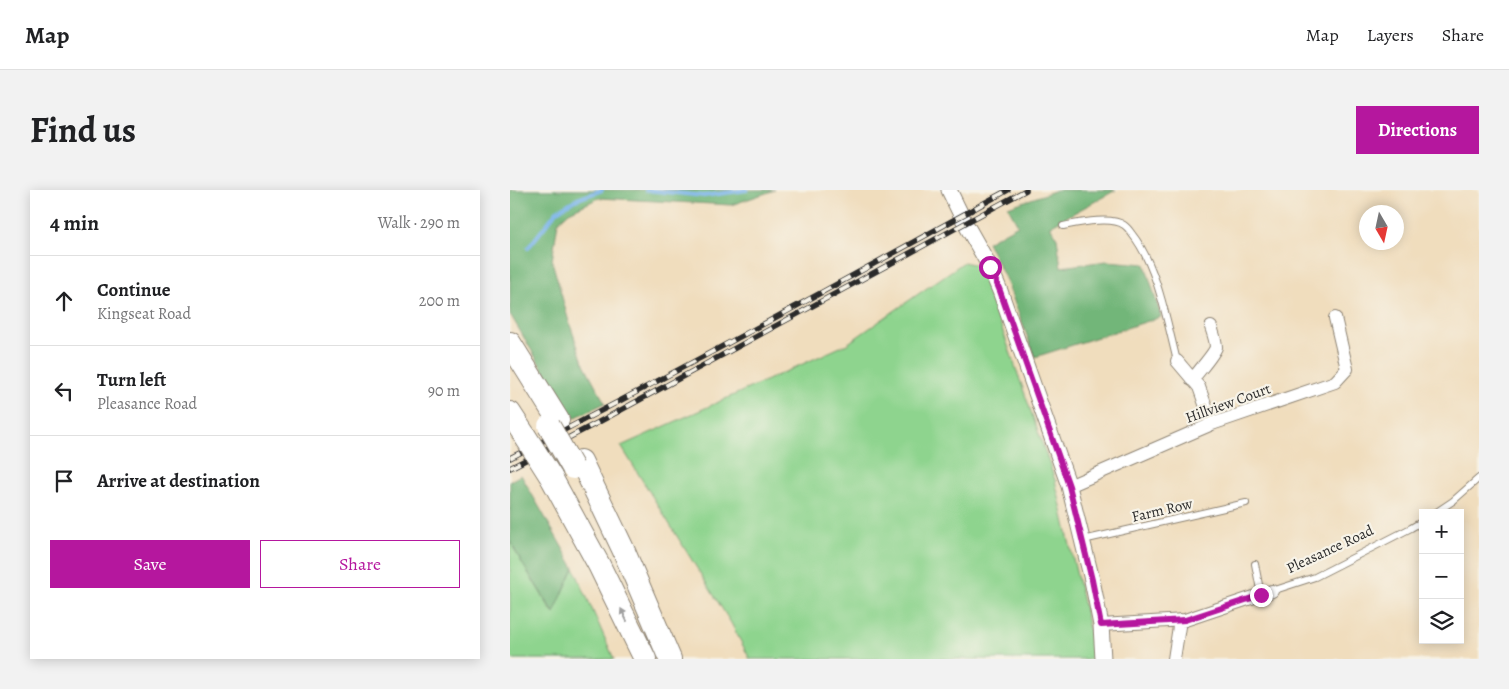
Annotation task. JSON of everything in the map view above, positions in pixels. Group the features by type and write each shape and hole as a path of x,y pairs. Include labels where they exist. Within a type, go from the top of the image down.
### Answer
{"highway":[{"path":"510,343 577,465 667,652"},
{"path":"510,366 553,423"},
{"path":"510,413 519,434 548,477 599,565 645,659"}],"street":[{"path":"949,190 965,224 990,267 1000,291 1069,486 1101,625 1104,659"},
{"name":"Hillview Court","path":"1069,486 1212,424 1335,382 1347,369 1335,318"},
{"path":"1192,380 1202,365 1214,353 1216,345 1211,327"},
{"path":"1177,360 1199,387 1212,424"},
{"name":"Pleasance Road","path":"1101,625 1185,620 1266,593"},
{"path":"1174,659 1180,620"}],"lane":[{"path":"1063,226 1104,220 1124,225 1141,245 1149,264 1162,302 1177,360"},
{"path":"1441,509 1479,478"},
{"name":"Farm Row","path":"1082,540 1246,503"},
{"name":"Pleasance Road","path":"1266,593 1315,577 1419,523"},
{"path":"1255,564 1266,593"}],"green space":[{"path":"510,190 775,190 731,205 599,198 569,212 558,222 552,261 569,322 583,362 605,403 572,419 510,314"},
{"path":"1057,190 1116,190 1050,226 1057,238 1061,267 1107,261 1145,264 1161,317 1035,357 1006,280 987,242 1018,225 1008,207"},
{"path":"964,262 976,265 981,272 1055,480 1096,659 750,659 731,623 621,446 847,344"},
{"path":"521,475 574,568 554,613 510,541 510,481"},
{"path":"510,541 553,613 574,568 614,659 510,659"}],"waterway":[{"path":"528,248 557,211 575,200 602,190"},
{"path":"646,190 704,196 747,190"}],"railway":[{"path":"510,458 698,359 1008,190"},
{"path":"510,468 597,423 1026,190"}],"route":[{"path":"990,267 1069,486 1101,625 1185,620 1261,595"}]}
